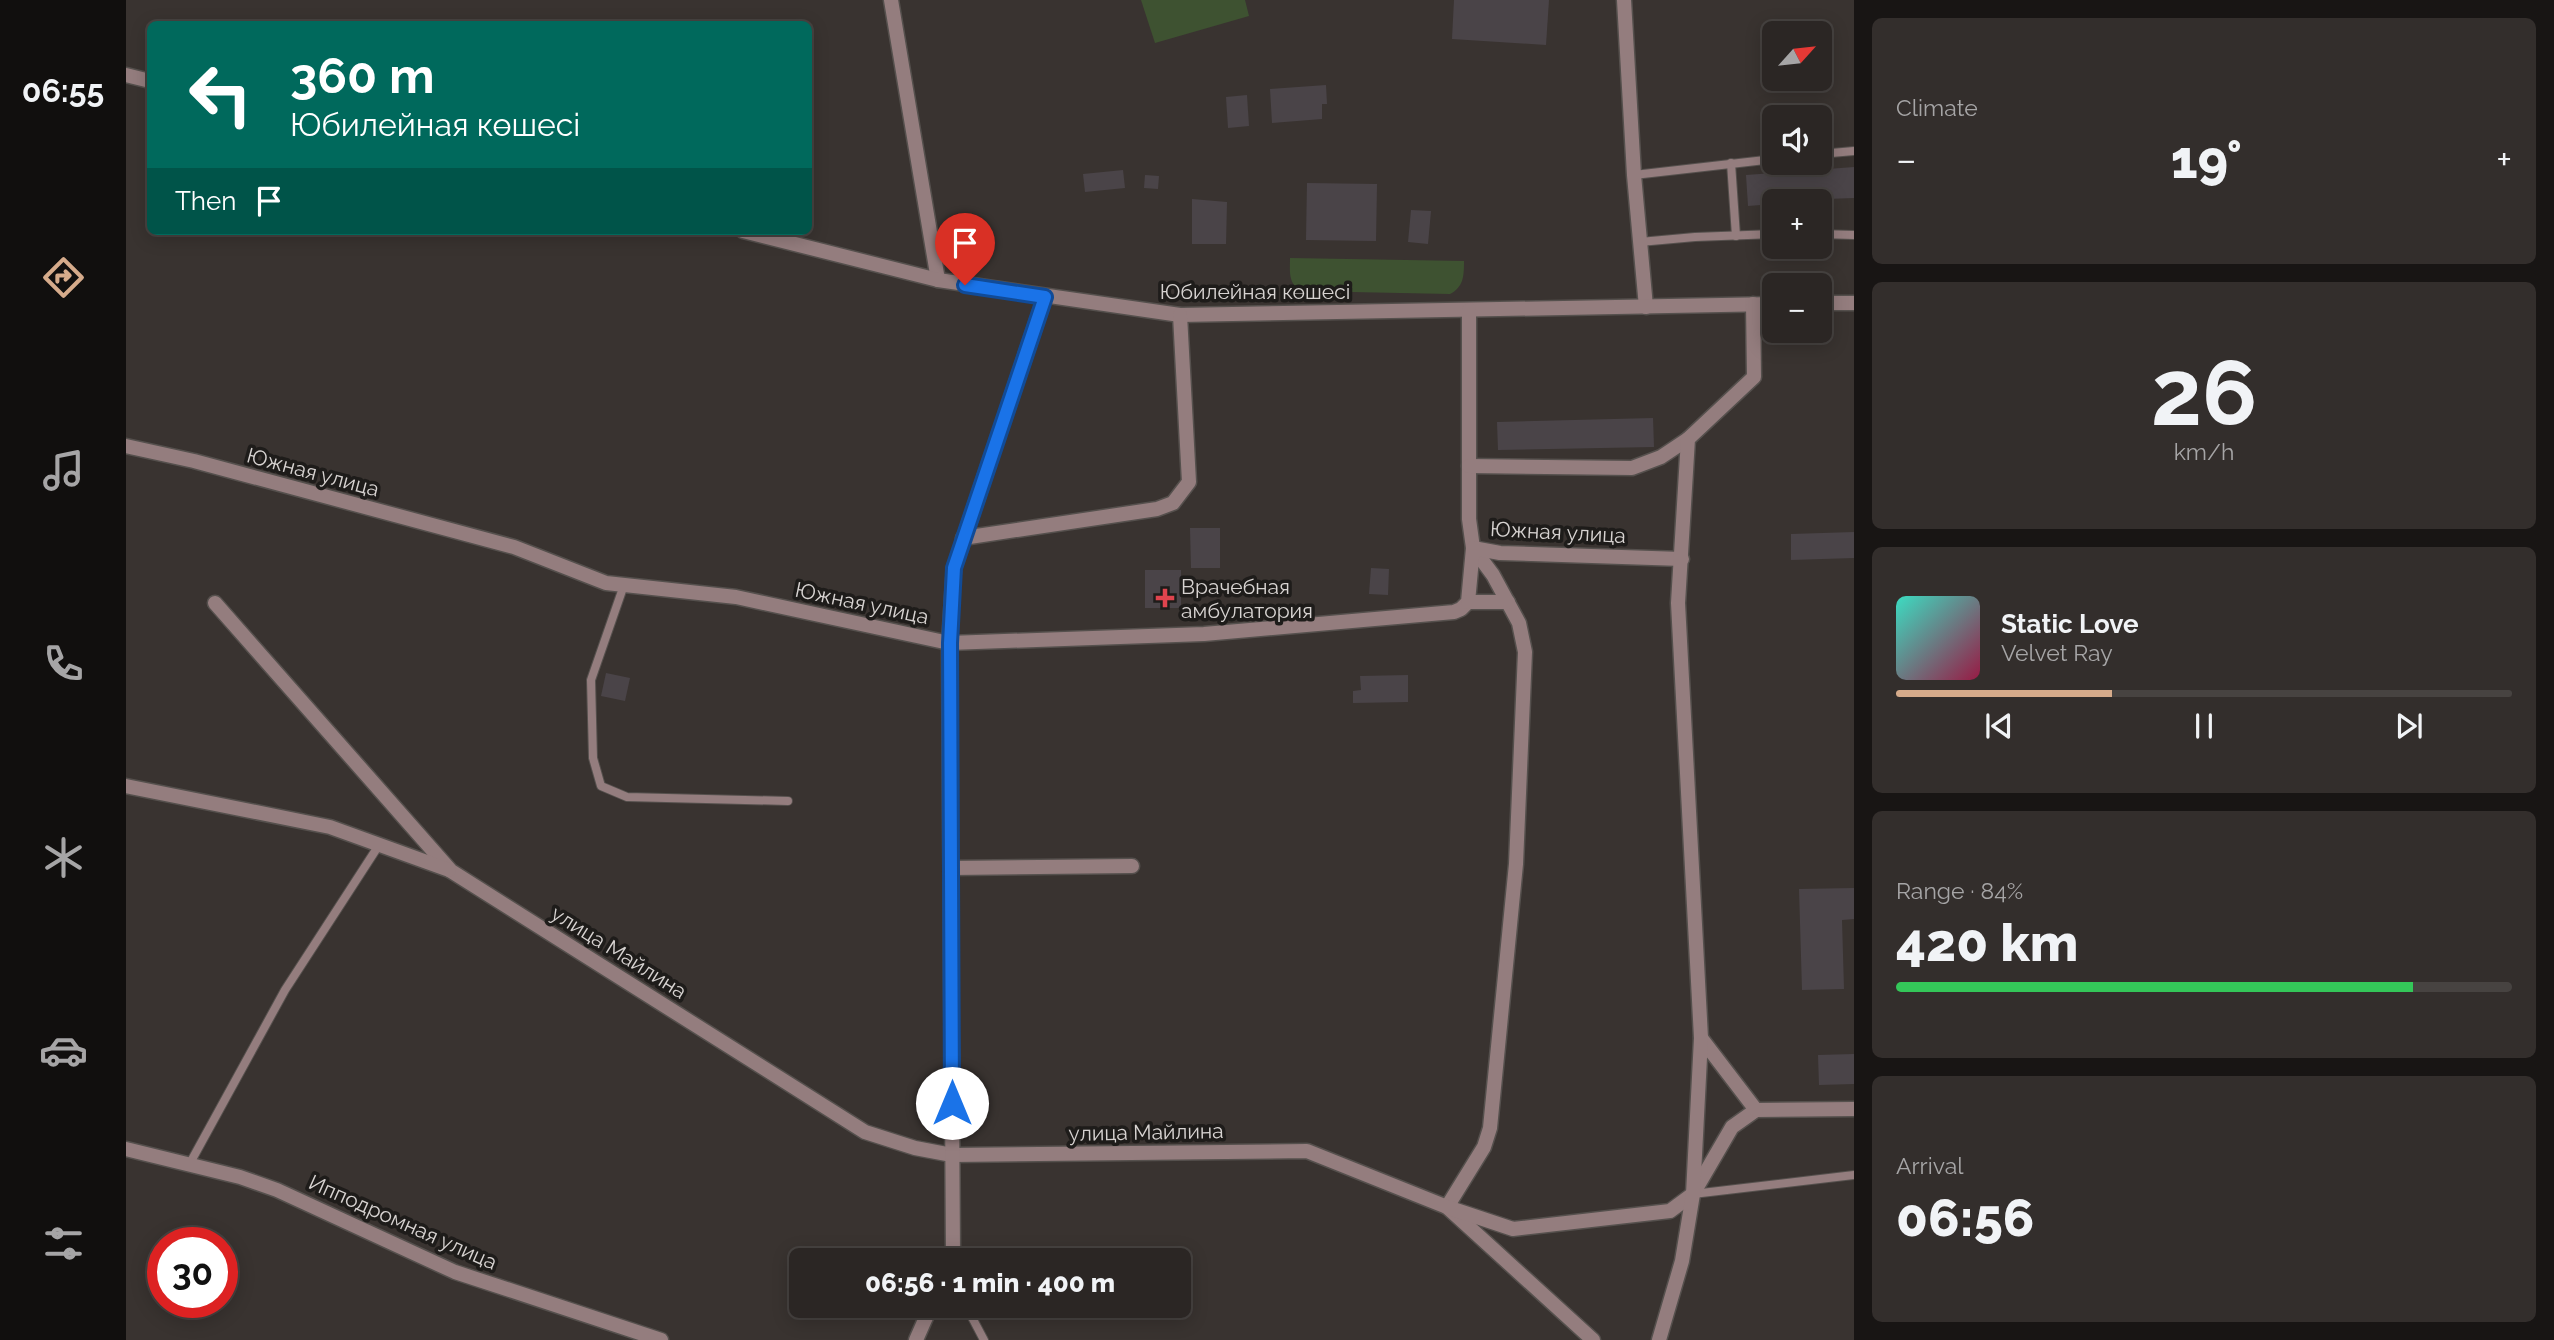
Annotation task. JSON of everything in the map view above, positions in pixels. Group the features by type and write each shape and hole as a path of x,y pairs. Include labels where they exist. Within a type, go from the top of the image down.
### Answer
{"street":[{"path":"891,0 939,280"},
{"path":"1624,0 1634,175 1646,307"},
{"path":"126,75 147,80"},
{"name":"Юбилейная көшесі","path":"759,235 939,280 1180,315 1762,304"},
{"path":"953,1248 950,643 954,568 1045,297"},
{"path":"1832,303 1854,303"},
{"path":"1469,466 1632,468 1661,457 1688,439 1754,377 1753,304"},
{"path":"1469,310 1469,519 1473,548 1508,602 1518,623 1525,652 1516,864 1492,1114 1484,1147 1447,1207 1592,1340"},
{"path":"963,538 1157,509 1172,503 1189,482 1180,315"},
{"path":"1659,1340 1682,1261 1693,1194 1701,1038 1678,603 1688,439"},
{"name":"Южная улица","path":"126,446 194,461 514,547 606,583 736,597 950,643 1204,634 1454,612 1468,602 1473,548 1500,552 1682,559"},
{"path":"1468,602 1508,602"},
{"name":"улица Майлина","path":"215,603 452,871"},
{"name":"улица Майлина","path":"126,786 330,827 452,871 865,1132 915,1148 953,1155 1307,1151 1447,1207 1513,1229 1670,1211 1693,1194 1732,1127 1756,1110"},
{"path":"951,868 1132,866"},
{"path":"1701,1038 1756,1110 1854,1109"},
{"name":"Ипподромная улица","path":"126,1149 240,1177 277,1190 455,1272 661,1340"},
{"path":"916,1340 926,1318"}],"lane":[{"path":"1832,153 1854,151"},
{"path":"1634,175 1762,160"},
{"path":"1731,163 1735,236"},
{"path":"1832,234 1854,235"},
{"path":"1640,242 1762,235"},
{"path":"624,585 591,680 593,758 601,786 626,797 788,802"},
{"path":"189,1165 285,990 379,845"},
{"path":"1693,1194 1854,1175"},
{"path":"972,1318 984,1340"}],"green space":[{"path":"1141,0 1245,0 1249,16 1155,43"},
{"path":"1290,258 1464,261 1464,271 1461,284 1450,294 1302,291 1292,281"}],"building":[{"path":"1454,0 1549,0 1546,45 1452,39"},
{"path":"1326,85 1327,104 1322,104 1322,119 1272,123 1270,89"},
{"path":"1247,95 1249,126 1228,128 1226,97"},
{"path":"1854,167 1854,198 1832,199 1832,189 1762,189 1762,205 1748,206 1746,175 1832,175 1832,169"},
{"path":"1123,170 1125,188 1085,192 1083,174"},
{"path":"1145,175 1159,176 1158,189 1144,188"},
{"path":"1307,183 1377,184 1376,241 1306,240"},
{"path":"1192,199 1227,202 1226,244 1192,244"},
{"path":"1411,210 1431,211 1428,244 1408,242"},
{"path":"1653,418 1654,447 1498,450 1497,422"},
{"path":"1190,528 1220,528 1220,568 1191,568"},
{"path":"1854,532 1854,558 1791,560 1791,534"},
{"path":"1371,568 1389,569 1388,595 1369,594"},
{"path":"1145,570 1181,570 1181,608 1145,608"},
{"path":"606,673 630,678 625,701 601,696"},
{"path":"1408,675 1408,702 1353,703 1353,691 1361,690 1360,676"},
{"path":"1854,888 1854,919 1842,920 1844,989 1802,990 1799,889"},
{"path":"1854,1054 1854,1084 1819,1085 1818,1055"}],"place":[{"name":"Врачебная амбулатория","path":"1165,598"}],"route":[{"path":"952,1103 950,643 954,568 1045,297 965,285"}]}
